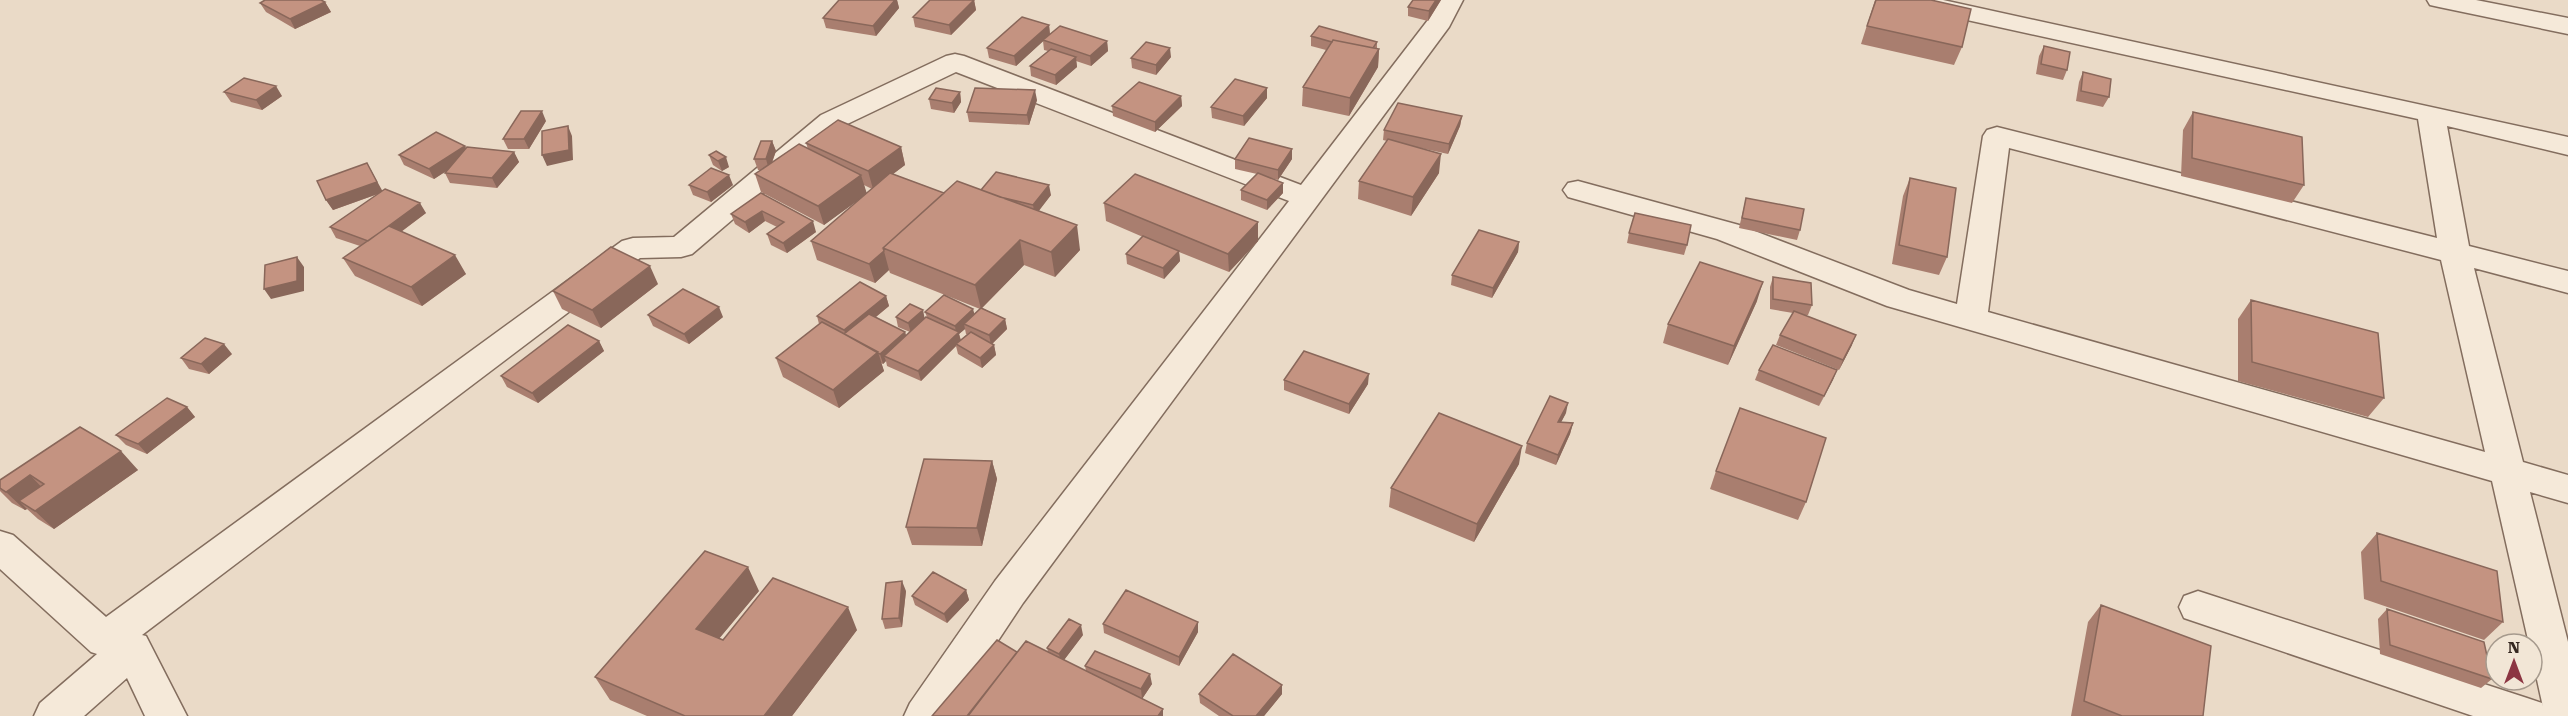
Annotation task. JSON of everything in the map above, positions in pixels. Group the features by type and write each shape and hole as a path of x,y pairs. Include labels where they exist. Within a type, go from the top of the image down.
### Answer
{"street":[{"path":"925,716 1009,592 1440,22 1451,0"},
{"path":"1908,0 2568,146"},
{"path":"2439,0 2568,26"},
{"path":"55,716 119,644 633,248 681,247 831,121 955,62 1308,198"},
{"path":"2431,114 2455,253 2566,716"},
{"path":"1971,318 1997,136 2568,282"},
{"path":"1578,190 1728,232 1898,298 2568,489"},
{"path":"0,546 119,644 166,716"},
{"path":"2198,607 2527,716"}],"building":[{"path":"265,0 321,0 325,2 290,19 260,3"},
{"path":"839,0 895,0 873,26 823,18"},
{"path":"930,0 974,0 949,25 913,17"},
{"path":"1413,0 1436,0 1429,11 1408,7"},
{"path":"1876,0 1931,0 1971,9 1962,47 1867,26"},
{"path":"1022,17 1049,25 1014,56 987,48"},
{"path":"1060,26 1107,41 1090,56 1043,40"},
{"path":"1319,26 1377,42 1373,48 1333,40 1332,42 1311,36"},
{"path":"1333,40 1379,49 1350,98 1303,87"},
{"path":"1146,42 1170,48 1156,65 1131,58"},
{"path":"2044,46 2070,52 2067,70 2041,64"},
{"path":"1051,49 1076,57 1055,75 1030,66"},
{"path":"2083,72 2111,79 2109,97 2081,91"},
{"path":"244,78 276,86 256,100 224,92"},
{"path":"1235,79 1267,88 1243,116 1211,107"},
{"path":"1139,82 1181,96 1155,122 1112,106"},
{"path":"936,88 960,92 952,103 929,99"},
{"path":"975,88 1035,90 1027,115 967,112"},
{"path":"1398,103 1462,116 1449,144 1384,130"},
{"path":"521,111 542,111 524,139 503,139"},
{"path":"2193,112 2302,137 2304,185 2192,158"},
{"path":"838,120 901,147 868,171 806,143"},
{"path":"568,126 569,150 542,155 542,131"},
{"path":"436,132 465,146 429,169 399,155"},
{"path":"1249,138 1292,149 1278,170 1235,159"},
{"path":"1388,139 1441,154 1413,197 1359,181"},
{"path":"761,141 772,141 766,159 754,159"},
{"path":"799,144 861,175 818,206 755,174"},
{"path":"467,147 514,152 492,178 445,173"},
{"path":"716,151 726,157 718,161 709,155"},
{"path":"367,163 377,182 326,200 317,181"},
{"path":"711,168 729,175 707,192 689,185"},
{"path":"996,172 1049,185 1033,205 981,190"},
{"path":"890,173 944,193 883,248 884,251 869,264 811,241"},
{"path":"1258,173 1283,183 1267,200 1241,190"},
{"path":"1135,174 1258,222 1228,254 1104,203"},
{"path":"1910,178 1956,188 1947,257 1899,245"},
{"path":"957,181 1077,225 1051,252 1020,240 975,285 883,248"},
{"path":"385,189 420,203 368,241 330,227"},
{"path":"761,193 813,221 783,243 767,234 784,222 762,211 745,222 731,214"},
{"path":"1746,198 1804,209 1800,230 1742,218"},
{"path":"1635,213 1691,225 1687,245 1629,233"},
{"path":"389,226 455,255 411,287 343,258"},
{"path":"1479,230 1519,242 1493,288 1452,275"},
{"path":"1143,236 1179,251 1163,268 1126,254"},
{"path":"611,247 650,266 592,310 553,291"},
{"path":"297,257 297,281 264,289 265,265"},
{"path":"1700,262 1763,282 1734,346 1668,324"},
{"path":"1773,277 1811,283 1812,305 1773,299"},
{"path":"860,282 886,296 844,330 817,316"},
{"path":"683,289 719,307 684,334 648,315"},
{"path":"944,295 973,309 955,326 925,312"},
{"path":"2251,300 2378,333 2384,398 2252,362"},
{"path":"910,304 923,310 908,323 896,317"},
{"path":"981,308 1005,319 989,335 964,324"},
{"path":"1794,311 1856,335 1843,360 1780,335"},
{"path":"869,314 905,332 880,354 844,334"},
{"path":"926,317 959,332 918,371 884,356"},
{"path":"822,322 878,352 833,390 776,358"},
{"path":"568,325 599,341 532,393 501,376"},
{"path":"971,332 994,345 980,358 956,344"},
{"path":"205,338 224,344 201,364 181,358"},
{"path":"1773,345 1837,370 1824,396 1759,370"},
{"path":"1304,351 1369,374 1349,404 1284,380"},
{"path":"1550,396 1568,403 1558,422 1573,423 1558,455 1527,443"},
{"path":"167,398 187,407 138,444 116,435"},
{"path":"1740,408 1826,438 1806,502 1716,471"},
{"path":"1439,413 1522,446 1477,524 1391,488"},
{"path":"80,427 121,451 35,511 19,501 44,484 30,475 6,492 0,488 0,480"},
{"path":"924,459 992,461 977,528 906,527"},
{"path":"2377,533 2497,571 2503,622 2381,581"},
{"path":"705,551 748,567 696,629 723,640 773,578 848,607 764,716 685,716 595,677"},
{"path":"933,572 966,590 944,614 912,596"},
{"path":"902,581 899,618 882,619 886,583"},
{"path":"1126,590 1198,622 1179,657 1103,624"},
{"path":"2101,605 2211,646 2203,716 2122,716 2084,701"},
{"path":"2387,609 2484,642 2484,676 2390,645"},
{"path":"1069,619 1081,625 1059,654 1047,648"},
{"path":"997,640 1017,652 968,716 932,716"},
{"path":"1026,641 1163,709 1158,716 967,716"},
{"path":"1095,651 1150,674 1141,689 1085,666"},
{"path":"1233,654 1282,685 1256,716 1233,716 1199,694"}]}
